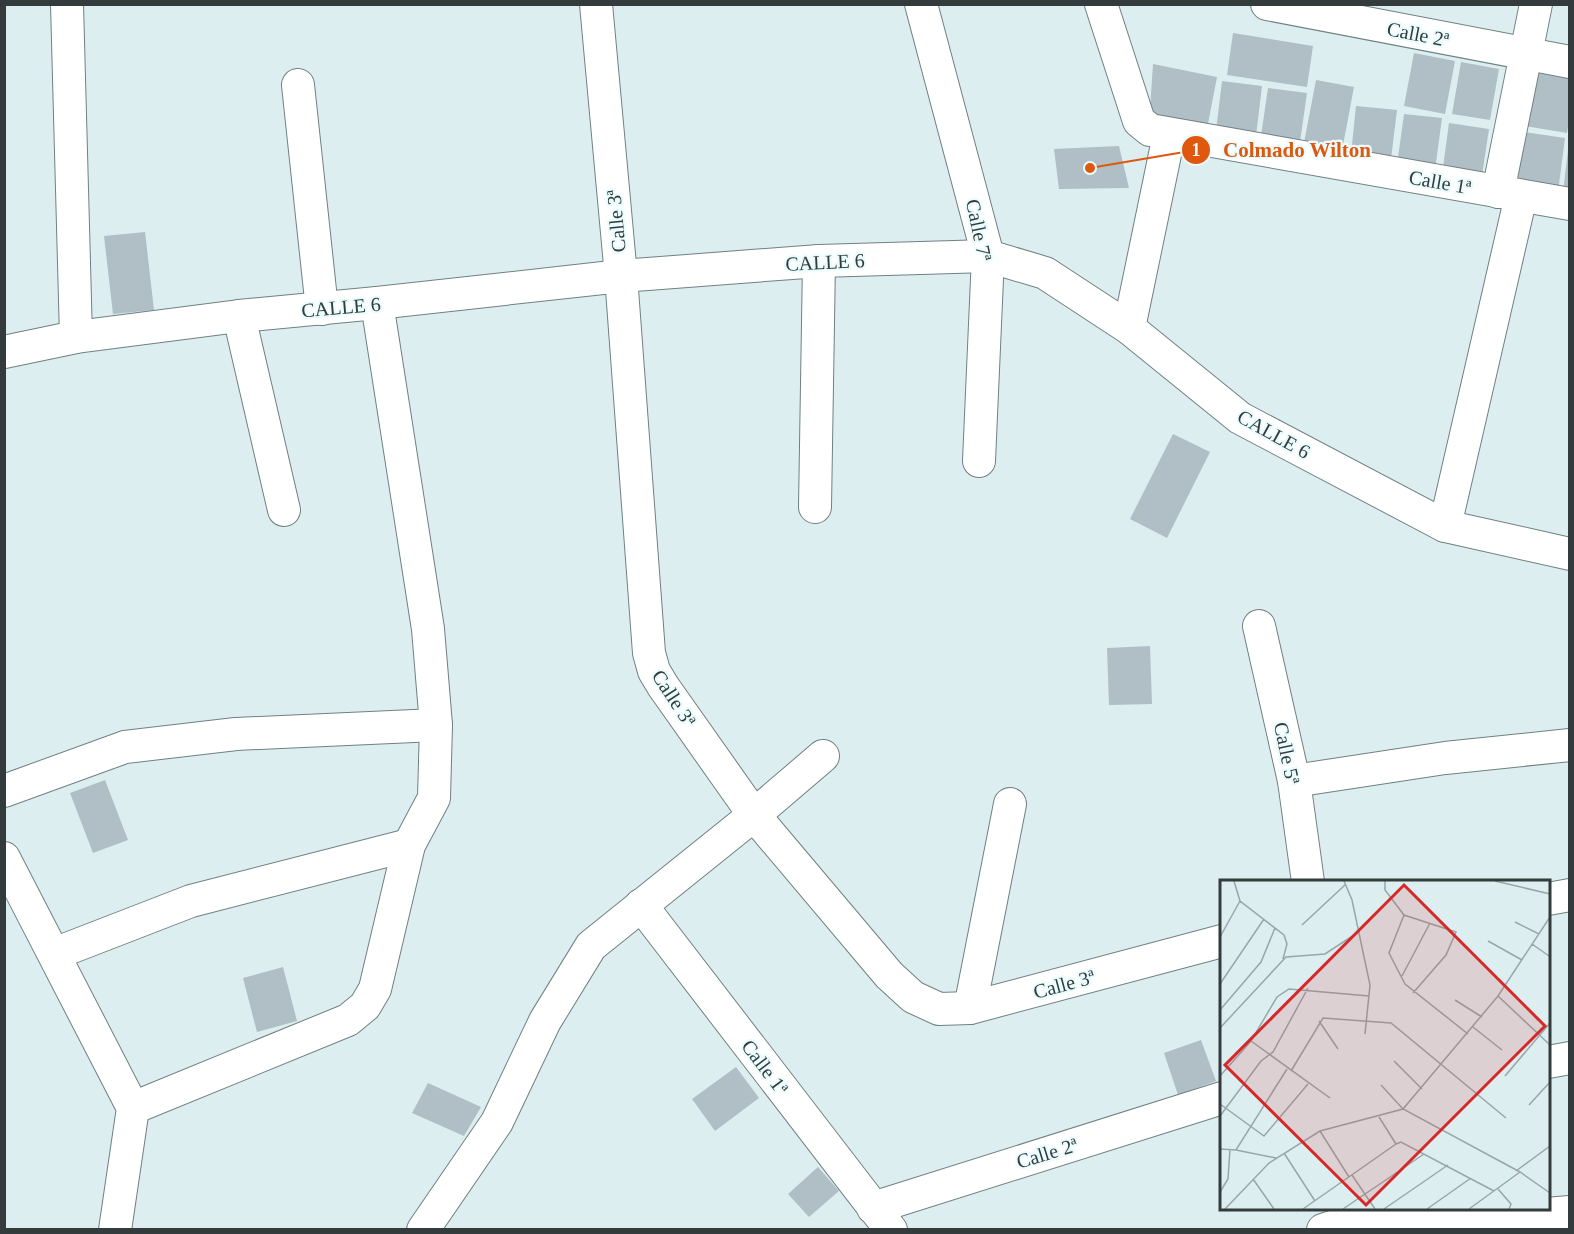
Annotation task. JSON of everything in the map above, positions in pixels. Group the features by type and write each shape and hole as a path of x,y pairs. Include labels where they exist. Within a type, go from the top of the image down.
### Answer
{"street":[{"path":"67,4 76,338"},
{"name":"Calle 3ª","path":"596,4 621,276 649,653 654,671 663,686 754,815 889,975 913,997 939,1009 970,1008 1220,941"},
{"name":"Calle 7ª","path":"921,4 988,256 979,461"},
{"name":"Calle 1ª","path":"1101,4 1139,121 1150,130 1569,204"},
{"name":"Calle 2ª","path":"1267,4 1569,62"},
{"path":"1445,526 1509,194 1536,4"},
{"path":"298,85 322,309"},
{"path":"1129,328 1169,135"},
{"name":"CALLE 6","path":"4,352 76,338 239,316 621,276 819,261 988,256 1045,273 1129,328 1240,418 1445,526 1569,554"},
{"path":"815,507 819,261"},
{"path":"133,1108 348,1020 365,1006 375,989 410,845 434,798 436,725 428,629 377,303"},
{"path":"239,316 284,510"},
{"name":"Calle 5ª","path":"1259,626 1294,781 1308,880"},
{"path":"4,791 125,747 236,734 436,725"},
{"path":"1294,781 1445,758 1569,745"},
{"path":"423,1230 497,1122 545,1021 591,946 754,815 823,756"},
{"path":"970,1008 1010,804"},
{"path":"54,954 191,901 410,845"},
{"path":"4,858 133,1108 115,1230"},
{"path":"1550,900 1569,896"},
{"name":"Calle 1ª","path":"641,905 882,1219"},
{"path":"1550,1062 1569,1058"},
{"name":"Calle 2ª","path":"882,1219 1220,1098"},
{"path":"1323,1230 1356,1214 1441,1222 1569,1212"}],"building":[{"path":"1233,33 1313,46 1307,87 1227,75"},
{"path":"1414,53 1455,61 1445,114 1404,106"},
{"path":"1461,62 1499,69 1490,120 1452,114"},
{"path":"1153,64 1217,77 1207,129 1149,124"},
{"path":"1533,72 1570,78 1570,115 1567,133 1525,126"},
{"path":"1316,80 1354,87 1341,156 1303,148"},
{"path":"1222,81 1262,86 1256,136 1216,131"},
{"path":"1268,88 1307,93 1299,149 1260,143"},
{"path":"1356,106 1397,110 1391,159 1351,154"},
{"path":"1404,114 1442,118 1435,170 1397,165"},
{"path":"1449,123 1489,129 1481,182 1442,175"},
{"path":"1524,132 1565,138 1558,192 1517,186"},
{"path":"1119,146 1129,188 1059,189 1054,149"},
{"path":"1568,150 1570,150 1570,194 1563,193"},
{"path":"145,232 154,310 113,314 104,236"},
{"path":"1173,434 1210,452 1167,538 1130,519"},
{"path":"1150,646 1152,704 1109,705 1107,648"},
{"path":"105,780 128,840 93,853 70,793"},
{"path":"283,967 297,1021 257,1032 243,978"},
{"path":"1201,1040 1216,1081 1178,1095 1164,1053"},
{"path":"736,1067 759,1098 715,1131 692,1099"},
{"path":"428,1083 481,1107 464,1136 412,1113"},
{"path":"818,1167 839,1191 809,1217 788,1194"}],"place":[{"name":"Colmado Wilton","path":"1090,168"}]}
